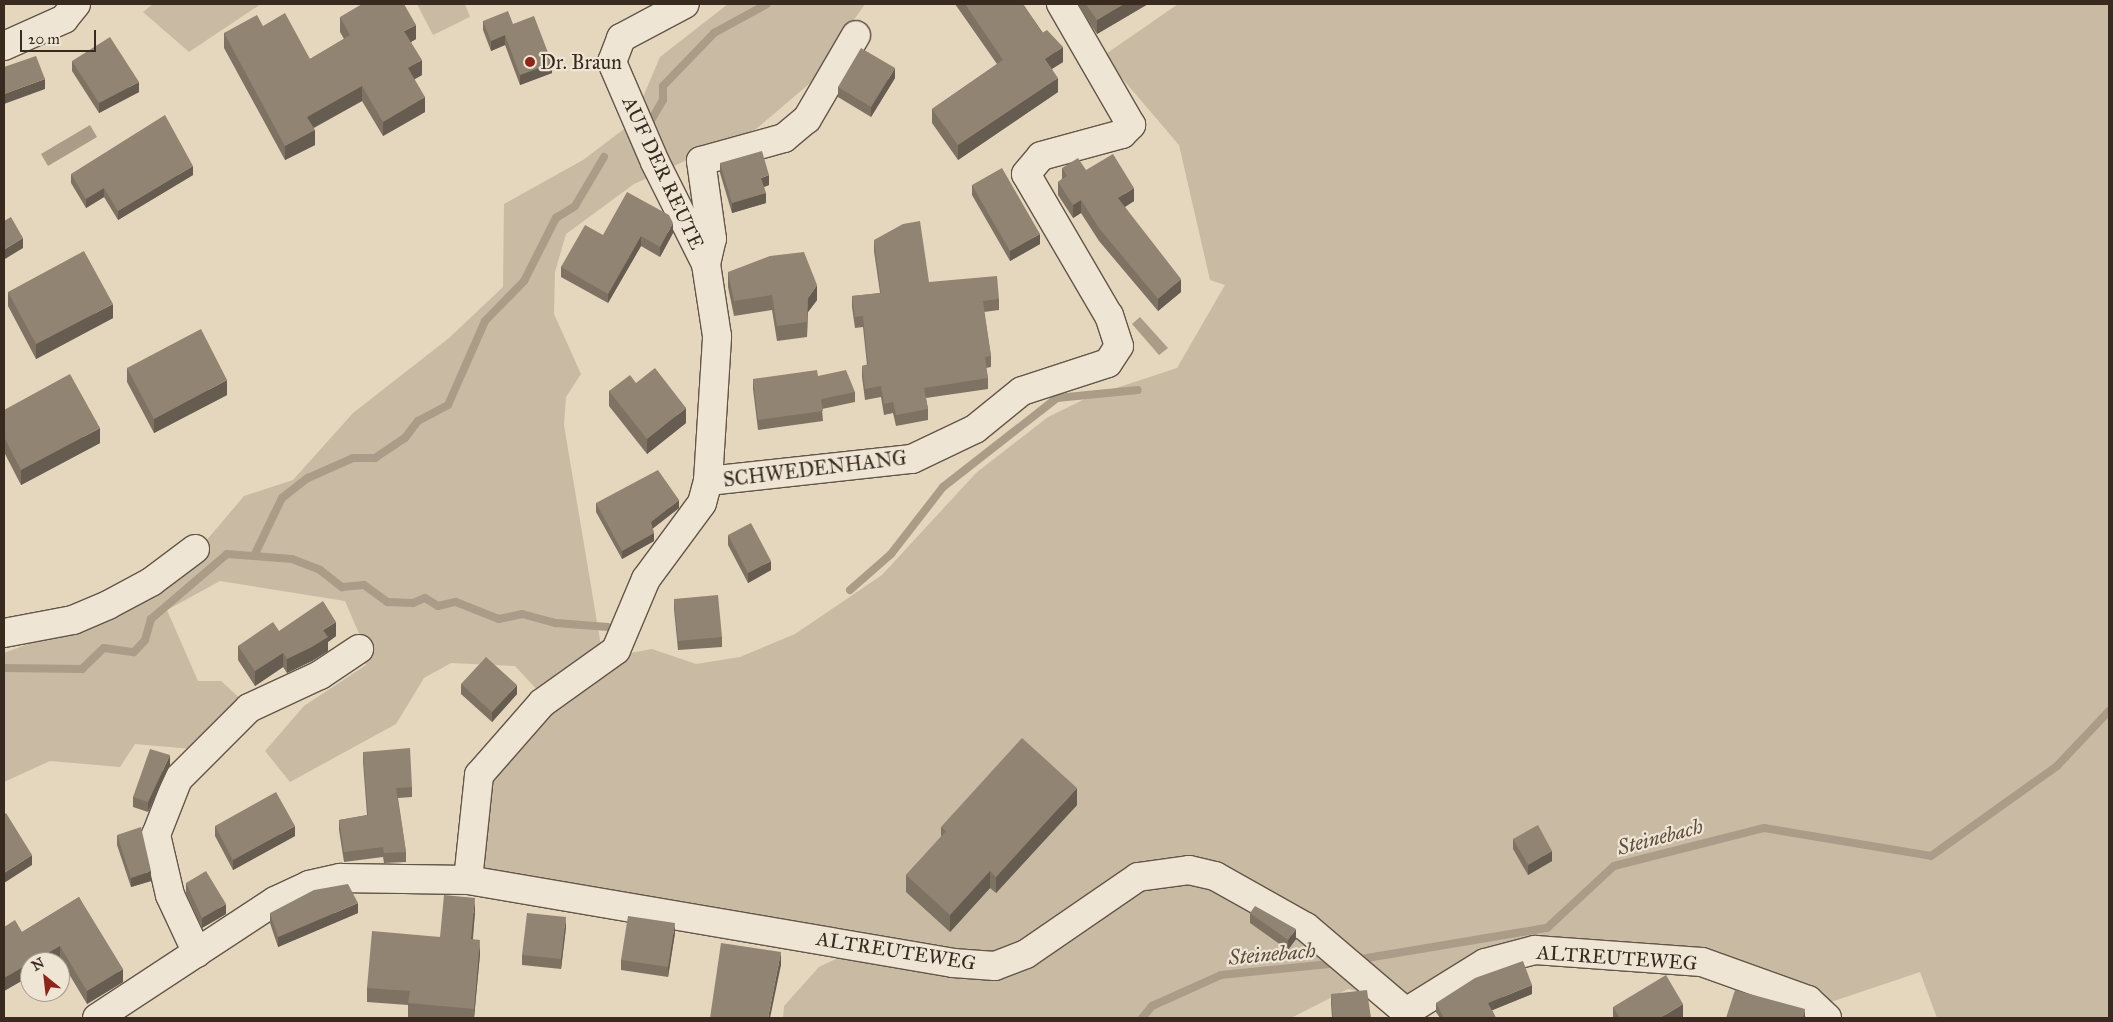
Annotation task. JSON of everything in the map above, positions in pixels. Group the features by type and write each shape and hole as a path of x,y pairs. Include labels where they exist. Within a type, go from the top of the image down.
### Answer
{"street":[{"path":"4,46 64,19 76,4"},
{"name":"AUF DER REUTE","path":"468,880 479,775 542,702 616,650 637,606 646,579 702,503 708,481 717,336 706,264 655,162 612,62 621,38 685,4"},
{"name":"SCHWEDENHANG","path":"708,481 912,459 975,429 1022,391 1108,363 1119,346 1109,316 1026,174 1041,156 1122,134 1130,125 1061,4"},
{"name":"AUF DER REUTE","path":"706,264 712,239 701,161 784,138 807,119 856,35"},
{"path":"4,633 73,620 108,605 151,582 194,549"},
{"path":"197,953 170,895 156,835 178,779 249,708 320,675 359,649"},
{"name":"ALTREUTEWEG","path":"97,1018 197,953 309,884 340,878 468,880 952,963 995,966 1026,954 1138,877 1189,870 1214,876 1269,904 1346,962 1407,1015 1478,966 1535,950 1702,962 1808,1000 1827,1018"}],"shaded area":[{"path":"153,4 261,4 189,52 143,12"},
{"path":"417,4 465,4 470,17 433,35"},
{"path":"728,4 865,4 809,84 756,129 634,184 566,234 555,272 554,314 581,374 566,397 564,425 601,646 539,692 515,666 451,663 424,678 396,724 290,782 265,751 304,706 366,665 360,636 345,601 220,581 167,610 198,681 221,681 243,701 192,749 135,744 120,767 50,761 4,782 4,653 87,622 189,561 244,496 293,480 353,413 449,338 503,287 504,204 583,160 632,123 660,57"},
{"path":"1178,4 2109,4 2109,1018 1937,1018 1920,972 1831,1002 1793,981 1568,941 1408,1002 1348,989 1291,1018 783,1018 784,1006 819,967 840,957 480,872 488,784 550,704 625,654 652,649 696,664 740,657 795,634 882,575 976,473 1048,417 1089,397 1177,368 1225,285 1210,280 1179,145 1103,56"},
{"path":"90,125 97,137 48,166 41,154"},
{"path":"1140,317 1168,348 1159,355 1132,324"}],"building":[{"path":"362,4 404,4 416,25 404,31 422,60 408,68 425,97 383,122 362,86 307,117 315,130 285,146 224,33 257,15 263,26 285,13 310,59 350,35 340,17"},
{"path":"965,4 1023,4 1042,33 1047,30 1063,47 1045,59 1058,78 958,145 932,109 1003,60"},
{"path":"1086,4 1124,4 1097,20"},
{"name":"Dr. Braun","path":"508,11 513,24 534,16 552,63 520,75 505,35 491,41 483,21"},
{"path":"110,37 139,82 99,103 72,61"},
{"path":"861,48 895,68 871,107 838,87"},
{"path":"36,56 45,79 4,94 4,67"},
{"path":"165,115 193,166 118,211 104,188 86,199 71,174"},
{"path":"762,151 769,175 761,178 766,193 732,203 720,163"},
{"path":"1113,154 1134,188 1118,198 1181,279 1158,299 1099,228 1081,200 1073,205 1058,182 1067,176 1062,168 1078,158 1086,170"},
{"path":"1002,168 1040,234 1010,251 972,185"},
{"path":"627,192 669,215 673,223 660,247 641,236 608,294 561,267 585,225 603,235"},
{"path":"11,217 23,238 5,249 4,221"},
{"path":"920,221 929,282 997,276 999,299 983,301 991,356 985,357 988,378 924,388 928,409 896,415 893,402 884,404 881,386 865,389 862,366 868,364 863,316 855,317 852,296 881,293 874,240 903,224"},
{"path":"84,251 113,304 36,344 8,292"},
{"path":"804,252 817,285 808,298 807,322 777,326 772,295 734,301 728,272 770,256"},
{"path":"201,329 227,380 154,419 127,368"},
{"path":"655,368 686,408 647,439 609,391 630,375 636,383"},
{"path":"817,370 818,376 846,370 855,392 821,399 823,411 758,420 753,379"},
{"path":"70,374 100,428 21,470 4,437 4,410"},
{"path":"658,470 679,500 651,522 654,533 622,551 596,503"},
{"path":"751,523 771,561 748,573 728,535"},
{"path":"718,595 722,637 678,641 674,599"},
{"path":"323,601 336,622 323,630 328,637 287,659 283,653 255,671 238,646 273,622 279,631"},
{"path":"486,657 517,685 492,712 461,684"},
{"path":"1022,738 1077,788 996,877 990,871 950,915 906,875 946,831 941,827"},
{"path":"410,748 412,787 396,788 406,852 384,853 383,847 344,852 339,820 368,815 363,752"},
{"path":"150,749 170,755 148,802 133,797"},
{"path":"276,792 295,826 233,860 215,826"},
{"path":"6,813 32,855 4,873 4,815"},
{"path":"1538,825 1552,851 1528,865 1513,839"},
{"path":"141,827 151,871 131,878 117,835"},
{"path":"206,871 226,904 202,918 186,883"},
{"path":"348,884 358,903 278,937 270,913 314,890"},
{"path":"444,895 475,898 471,939 480,940 474,1009 408,1003 410,991 367,988 372,931 440,937"},
{"path":"79,897 123,969 87,991 70,963 70,952 64,952 60,946 50,952 20,952 20,969 4,978 4,927 15,920 22,932"},
{"path":"1255,906 1296,929 1288,940 1250,913"},
{"path":"527,913 566,917 561,959 522,955"},
{"path":"628,916 675,923 668,967 621,960"},
{"path":"721,943 781,952 768,1018 710,1018"},
{"path":"1523,961 1532,985 1488,1003 1496,1018 1444,1018 1436,1003 1475,978"},
{"path":"1666,975 1683,1004 1660,1018 1620,1018 1613,1007"},
{"path":"1367,990 1371,1018 1333,1018 1331,994"},
{"path":"1735,990 1805,1009 1803,1018 1726,1018"}],"waterway":[{"path":"649,124 663,100 663,86 714,33 767,4"},
{"path":"255,554 282,498 308,478 353,458 375,458 405,438 418,421 448,405 485,321 524,281 556,218 575,206 604,157"},
{"path":"850,590 891,554 943,487 1057,398 1138,390"},
{"path":"4,668 82,669 104,648 134,652 145,640 151,619 227,554 292,559 320,570 342,587 364,585 387,602 413,603 425,598 438,606 456,602 499,619 522,614 556,623 608,627"},
{"name":"Steinebach","path":"1355,960 1547,928 1614,866 1764,828 1931,856 2057,766 2109,711"},
{"name":"Steinebach","path":"1142,1018 1152,1006 1221,975 1339,963"}],"place":[{"name":"Dr. Braun","path":"530,62"}]}
